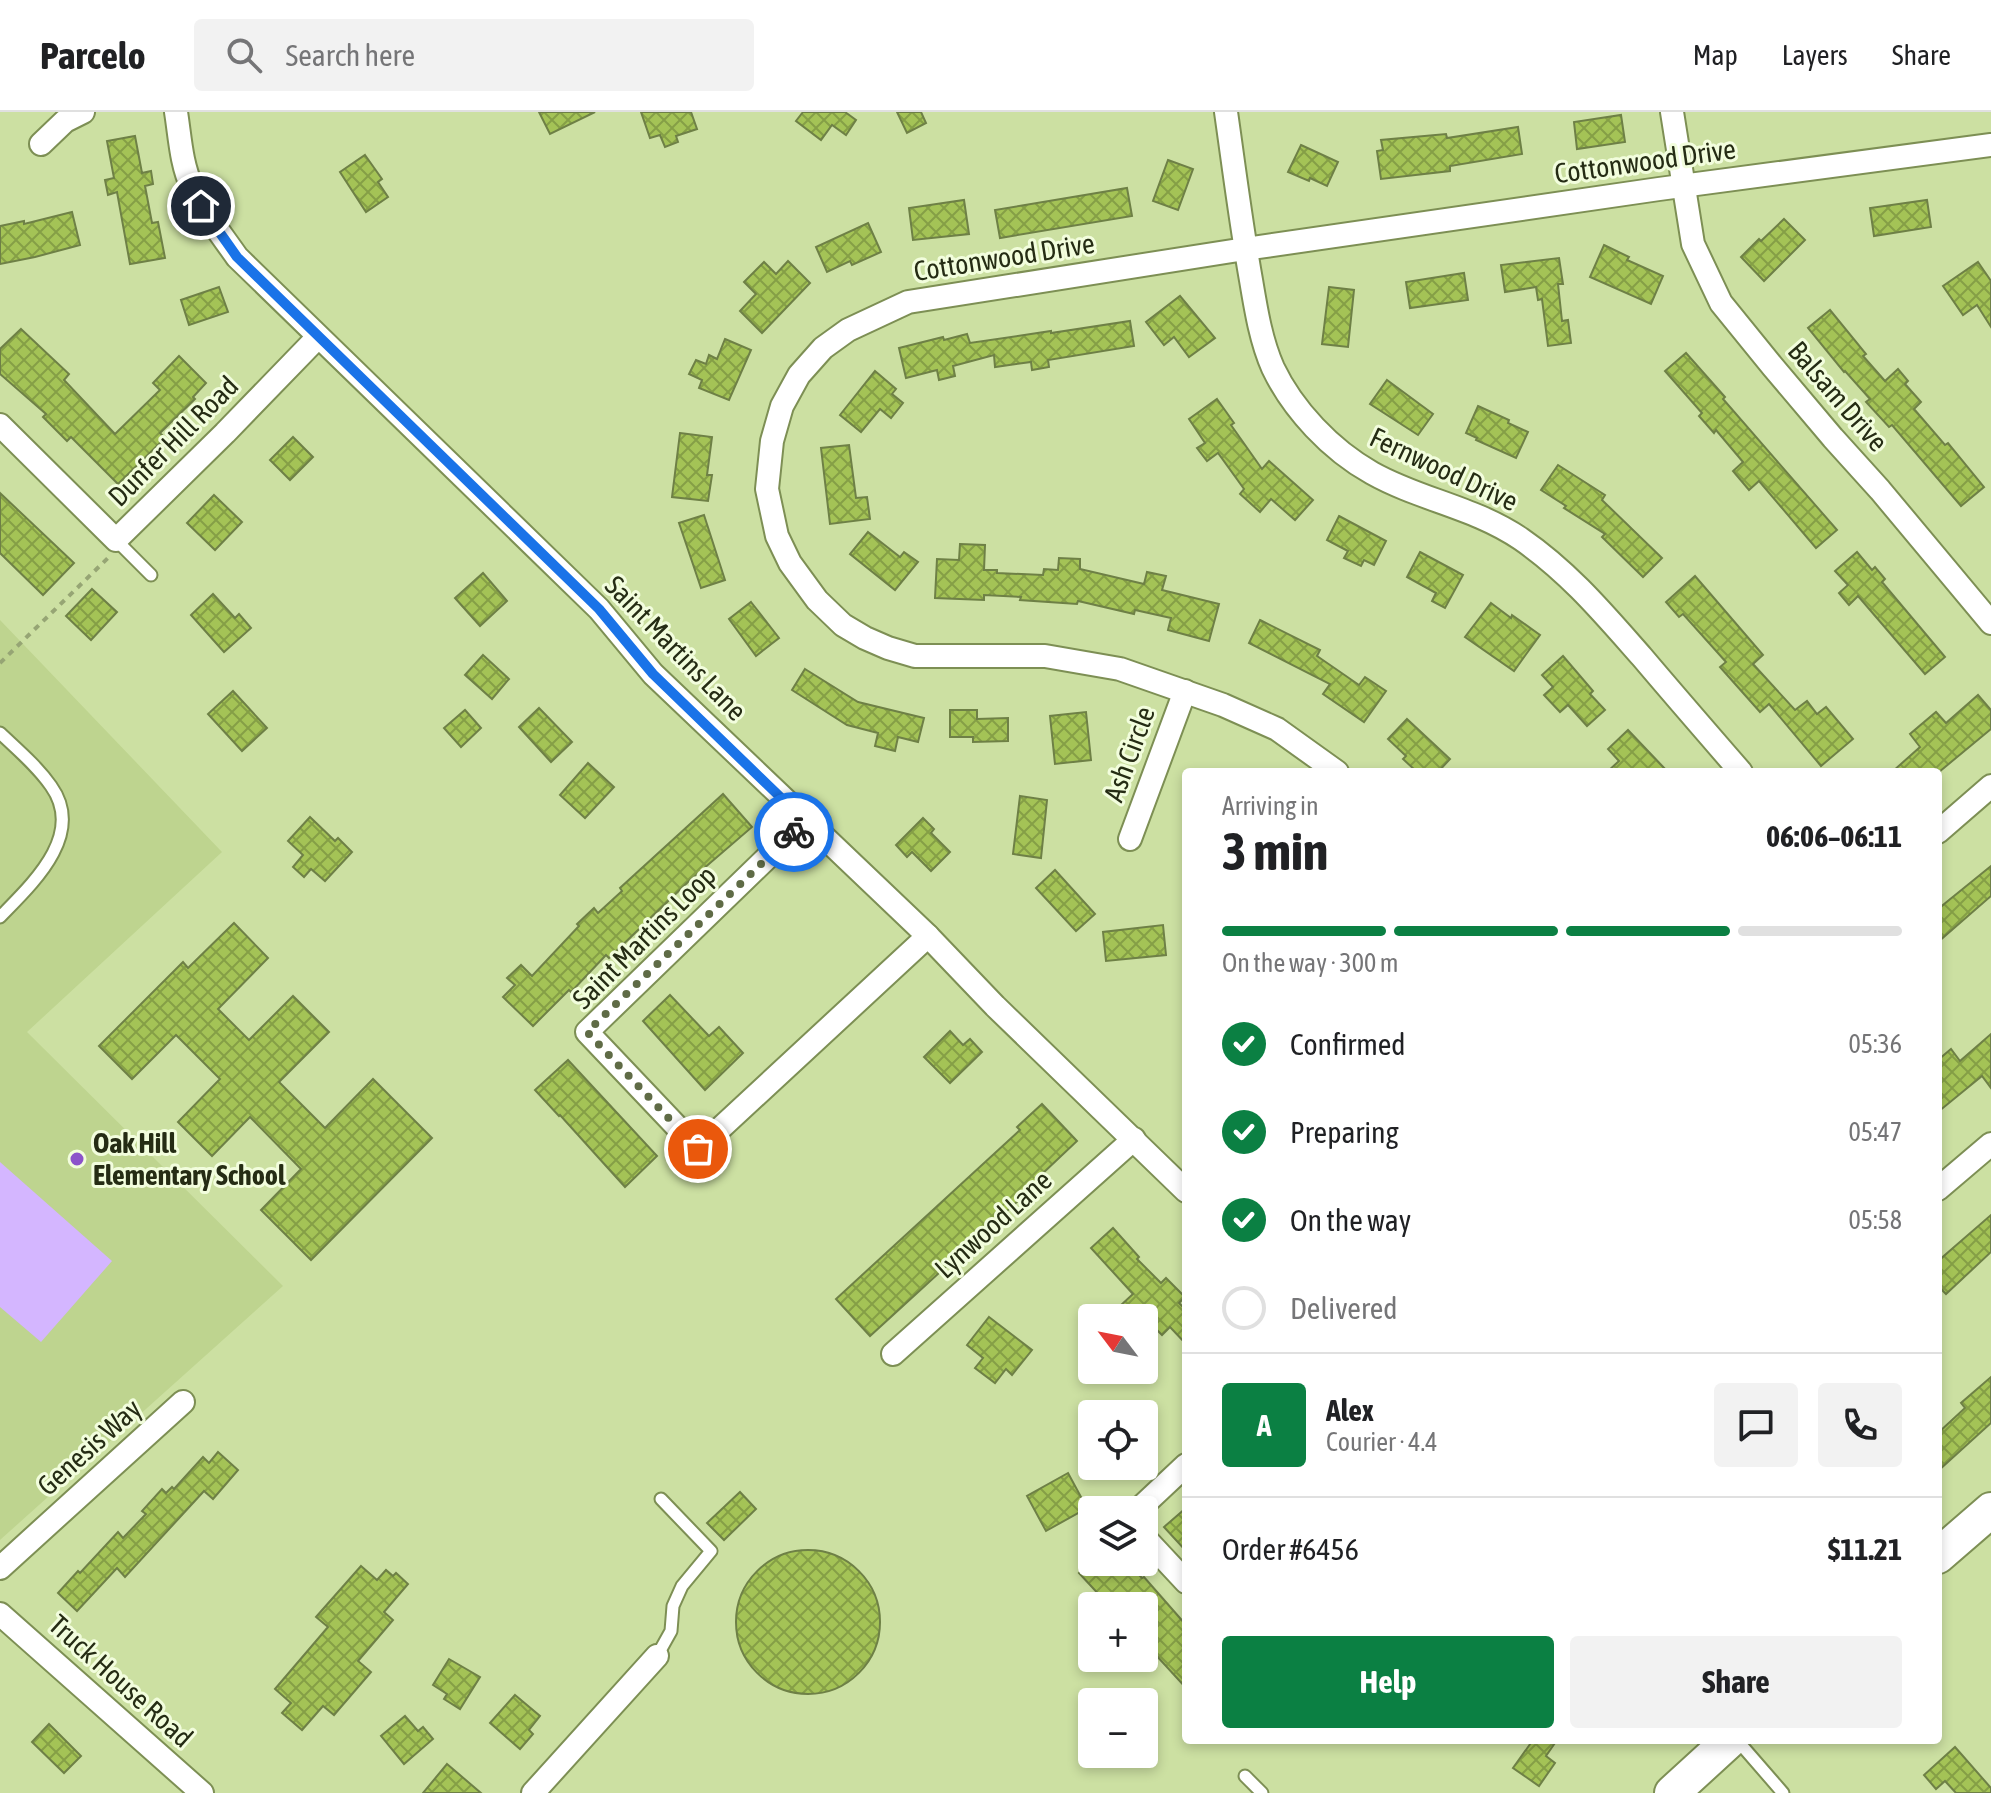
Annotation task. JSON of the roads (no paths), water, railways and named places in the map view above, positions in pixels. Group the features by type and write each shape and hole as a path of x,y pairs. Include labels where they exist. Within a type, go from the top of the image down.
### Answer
{"main road":[{"path":"1942,1553 1991,1510"},
{"path":"1672,1793 1725,1744"}],"street":[{"path":"41,144 65,121 83,112"},
{"name":"Saint Martins Lane","path":"176,112 184,163 191,185 201,206 237,257 599,609 653,674 928,936 995,1006 1182,1187"},
{"name":"Fernwood Drive","path":"1226,112 1245,249 1265,346 1284,388 1298,409 1348,457 1370,472 1479,515 1510,532 1546,558 1590,597 1738,768"},
{"name":"Balsam Drive","path":"1672,112 1693,244 1721,303 1991,623"},
{"path":"1986,146 1991,167"},
{"name":"Cottonwood Drive","path":"1331,768 1277,729 1223,705 1120,669 1045,656 915,656 888,648 843,625 817,600 790,563 777,536 767,489 772,441 782,406 799,375 823,348 848,330 908,302 1245,249 1986,146"},
{"name":"Dunfer Hill Road","path":"0,425 119,543 318,337"},
{"name":"Ash Circle","path":"1130,839 1185,691"},
{"path":"1942,829 1991,786"},
{"name":"Saint Martins Loop","path":"805,821 587,1032 698,1149 928,936"},
{"name":"Lynwood Lane","path":"893,1354 1134,1139"},
{"path":"1942,1186 1991,1144"},
{"name":"Genesis Way","path":"0,1568 183,1402"},
{"path":"1153,1496 1182,1469"},
{"path":"1158,1552 1182,1578"},
{"name":"Truck House Road","path":"0,1614 202,1793"},
{"path":"533,1793 657,1656"}],"lane":[{"path":"119,543 151,575"},
{"path":"0,733 35,766 53,789 62,809 63,831 54,853 42,870 0,917"},
{"path":"657,1656 671,1631 673,1606 682,1586 711,1551 661,1499"},
{"path":"1740,1744 1783,1793"},
{"path":"1245,1776 1262,1793"}],"place":[{"name":"Oak Hill Elementary School","path":"77,1159"}]}
